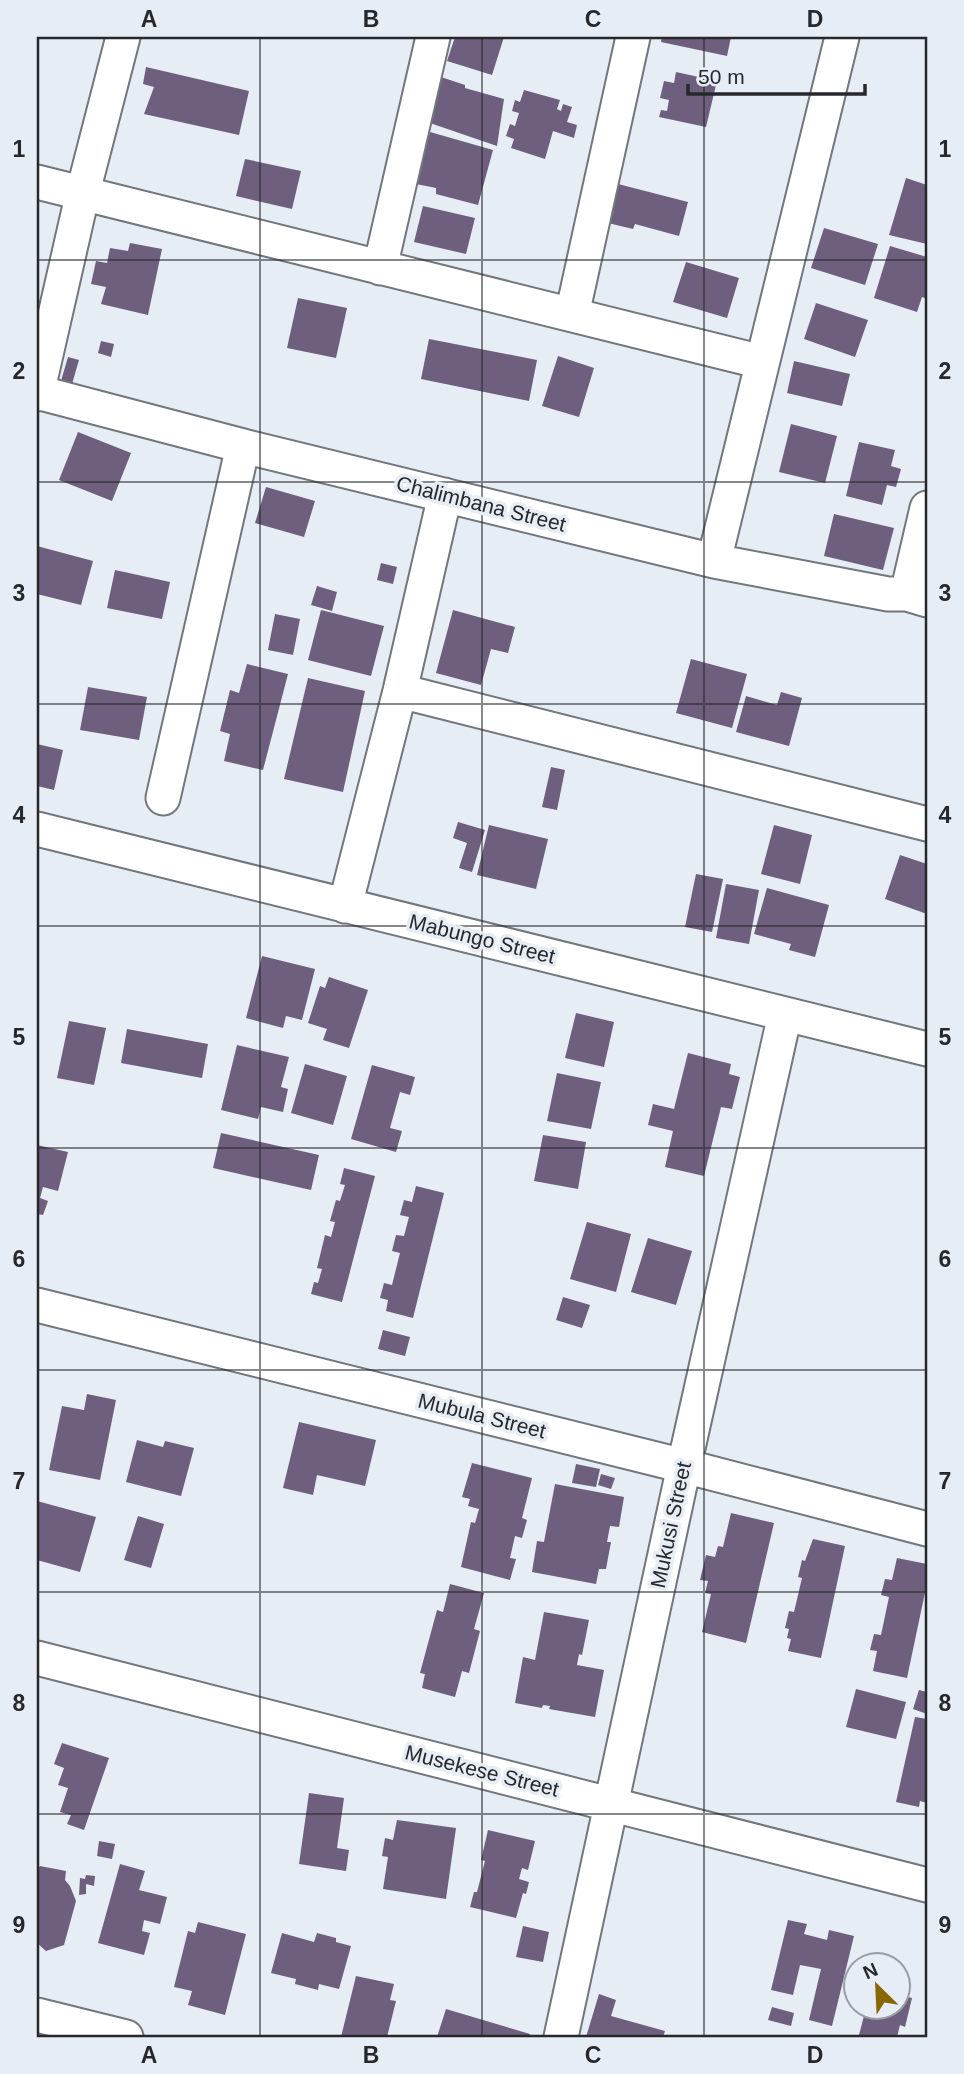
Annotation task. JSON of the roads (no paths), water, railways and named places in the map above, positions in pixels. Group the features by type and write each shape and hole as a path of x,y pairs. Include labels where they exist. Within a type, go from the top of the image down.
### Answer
{"street":[{"path":"37,393 122,37"},
{"path":"380,268 433,37"},
{"path":"572,315 633,37"},
{"path":"714,561 842,37"},
{"path":"37,182 762,362"},
{"name":"Chalimbana Street","path":"37,393 714,561 888,594 917,597"},
{"path":"163,798 243,446"},
{"path":"345,905 400,691 445,495"},
{"path":"917,597 927,508"},
{"path":"400,691 927,824"},
{"name":"Mabungo Street","path":"37,829 927,1049"},
{"name":"Mukusi Street","path":"561,2037 785,1014"},
{"name":"Mubula Street","path":"37,1305 927,1529"},
{"name":"Musekese Street","path":"37,1658 927,1885"},
{"path":"37,2015 126,2037"}]}
